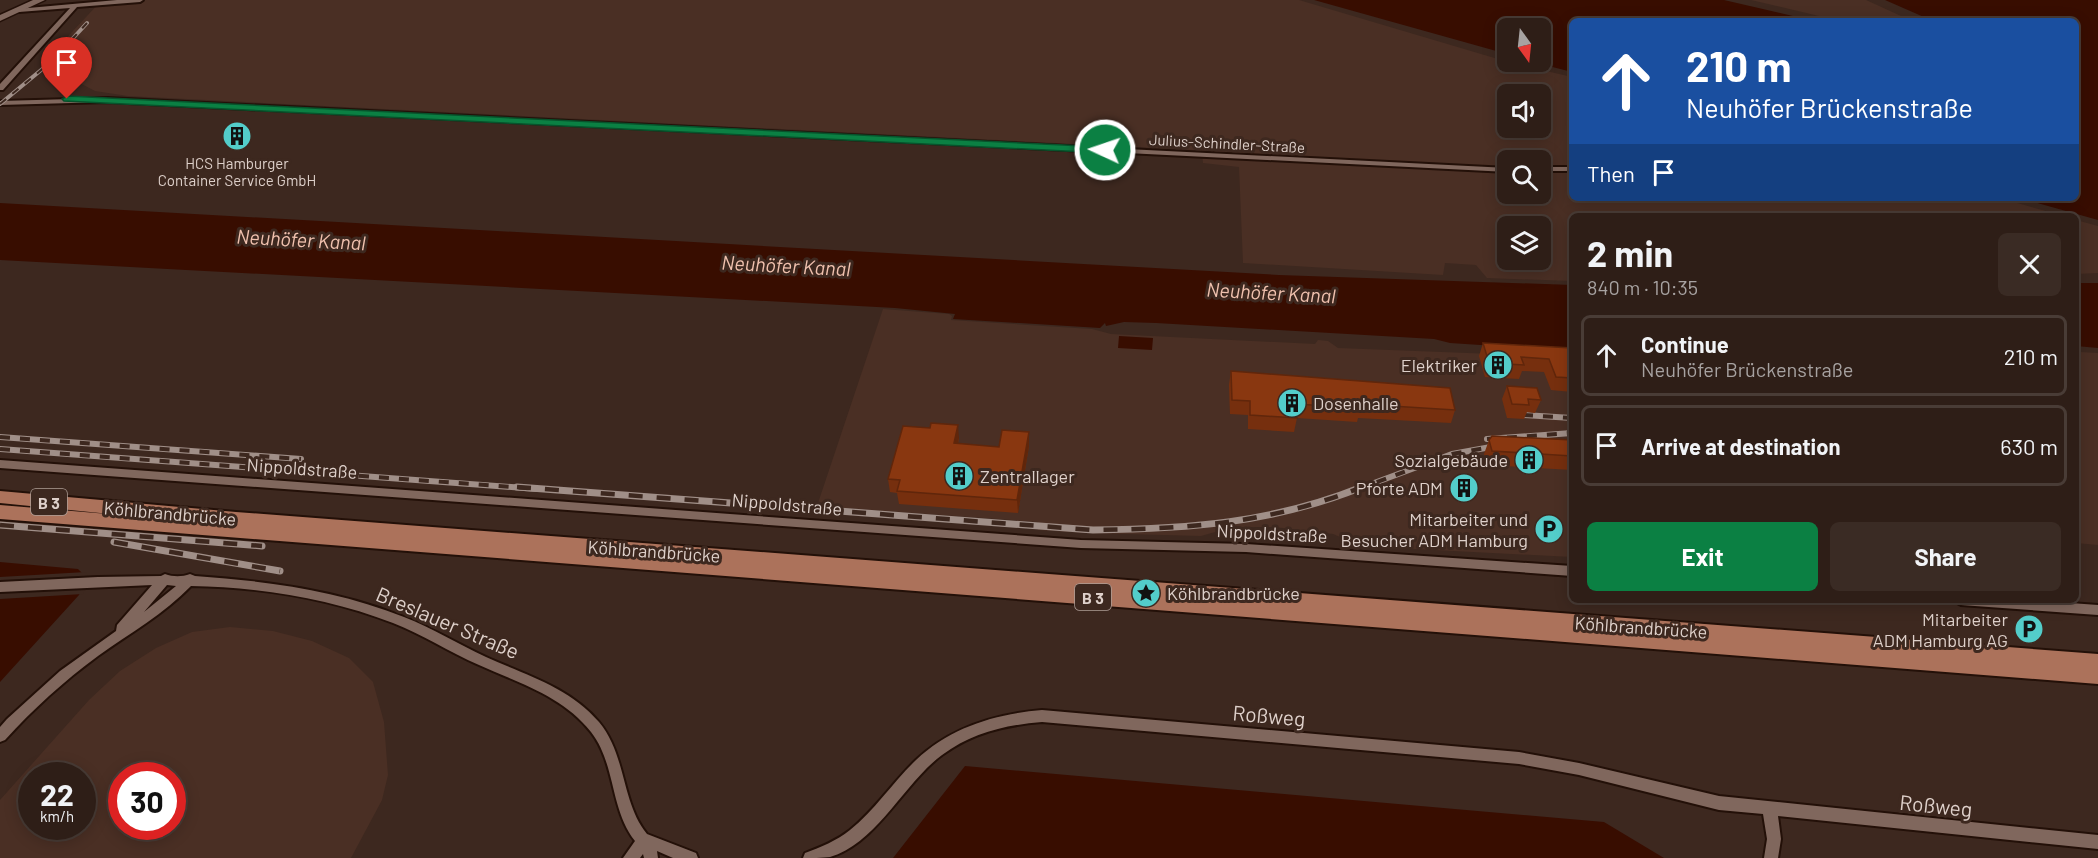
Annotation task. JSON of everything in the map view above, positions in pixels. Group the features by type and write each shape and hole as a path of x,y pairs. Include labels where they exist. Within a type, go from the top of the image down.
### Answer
{"main road":[{"path":"0,18 36,2"},
{"name":"Köhlbrandbrücke","path":"0,497 260,520 2098,662"},
{"name":"Köhlbrandbrücke","path":"0,512 2098,675"}],"street":[{"path":"19,9 140,0"},
{"path":"36,2 60,7"},
{"path":"0,88 75,6"},
{"name":"Julius-Schindler-Straße","path":"0,103 108,100 1497,169"},
{"path":"1551,170 1569,169"},
{"name":"Nippoldstraße","path":"0,464 1058,542 1246,548 1569,571"},
{"name":"Breslauer Straße","path":"0,586 125,579 190,579 280,588 367,608 405,622 457,649 554,691 586,716 610,749 631,823 645,840 651,858"},
{"path":"108,642 165,579"},
{"path":"0,736 42,693 108,642 155,612 190,579"},
{"path":"2002,603 2098,610"},
{"name":"Roßweg","path":"810,858 836,847 859,833 874,819 906,779 940,747 976,727 1027,716 1063,717 1519,758 1579,769 1696,799 1770,810 2098,842"},
{"path":"1770,810 1774,839 1771,858"},
{"path":"630,858 645,840 691,858"}],"shaded area":[{"path":"102,0 114,0 112,3 116,0 1299,0 1497,59 1497,72 1551,72 1569,76 1569,201 2010,201 2052,213 1569,213 1569,281 1487,278 1476,265 1445,263 1443,275 1243,263 1239,167 1203,163 1202,153 1214,153 1214,151 128,96 95,91 74,80 67,63 71,48 44,62"},
{"path":"1751,0 1866,0 1905,18 1827,18"},
{"path":"2079,221 2098,226 2098,273 2079,274"},
{"path":"883,309 949,314 952,316 951,320 1092,329 1111,334 1315,344 1318,340 1328,341 1338,348 1569,357 1569,557 1376,547 1352,542 1333,534 1274,527 1233,527 1201,536 1087,533 1038,530 1038,522 817,506"},
{"path":"2079,352 2098,353 2098,545 2079,543"},
{"path":"230,627 273,631 312,641 349,658 373,682 384,722 388,775 382,800 351,858 0,858 0,800 18,780 18,840 96,840 96,762 34,762 89,700 120,671 156,648 192,632"}],"water":[{"path":"1314,0 1724,0 1801,18 1569,18 1569,71 1551,67 1551,18 1497,18 1497,51"},
{"path":"1885,0 2098,0 2098,220 2031,201 2079,201 2079,18 1926,18"},
{"name":"Neuhöfer Kanal","path":"0,203 1279,275 1569,285 1569,351 1450,343 1434,339 1156,323 1124,322 1106,326 1105,323 1100,328 953,319 955,314 895,308 0,260"},
{"path":"2079,283 2098,283 2098,348 2079,346"},
{"path":"1119,336 1153,338 1152,350 1118,348"},
{"path":"0,562 78,569 86,577 79,595 0,682"},
{"path":"965,766 1604,822 1664,858 893,858"}],"pier":[{"path":"86,572 89,578 83,594 0,599 0,577"}],"building":[{"path":"1483,343 1569,348 1569,378 1556,377 1549,359 1521,357 1524,365 1489,363"},
{"path":"1231,371 1450,388 1455,410 1360,404 1360,408 1296,404 1297,418 1250,415 1250,401 1232,400"},
{"path":"1507,386 1537,388 1541,400 1528,399 1529,405 1512,404"},
{"name":"Zentrallager","path":"931,423 958,425 954,443 999,447 1002,430 1029,432 1017,500 897,491 900,480 888,479 903,426 930,428"},
{"path":"1492,436 1569,440 1569,456 1492,451 1489,440"}],"railway":[{"path":"0,104 52,61 87,23"},
{"path":"1523,415 1569,418"},
{"path":"1487,439 1569,433"},
{"path":"0,437 301,459"},
{"path":"1358,489 1452,454 1502,445"},
{"path":"0,449 538,489"},
{"path":"517,487 1093,530 1163,528 1230,522 1296,509 1362,487"},
{"path":"0,525 262,546"},
{"path":"114,542 280,571"}],"place":[{"name":"HCS Hamburger Container Service GmbH","path":"237,136"},
{"name":"Elektriker","path":"1498,365"},
{"name":"Dosenhalle","path":"1292,403"},
{"name":"Sozialgebäude","path":"1529,460"},
{"name":"Zentrallager","path":"959,476"},
{"name":"Pforte ADM","path":"1464,488"},
{"name":"Mitarbeiter und Besucher ADM Hamburg","path":"1549,529"},
{"name":"Köhlbrandbrücke","path":"1146,593"},
{"name":"Mitarbeiter ADM Hamburg AG","path":"2029,629"}],"route":[{"path":"67,99 1105,150"}]}
